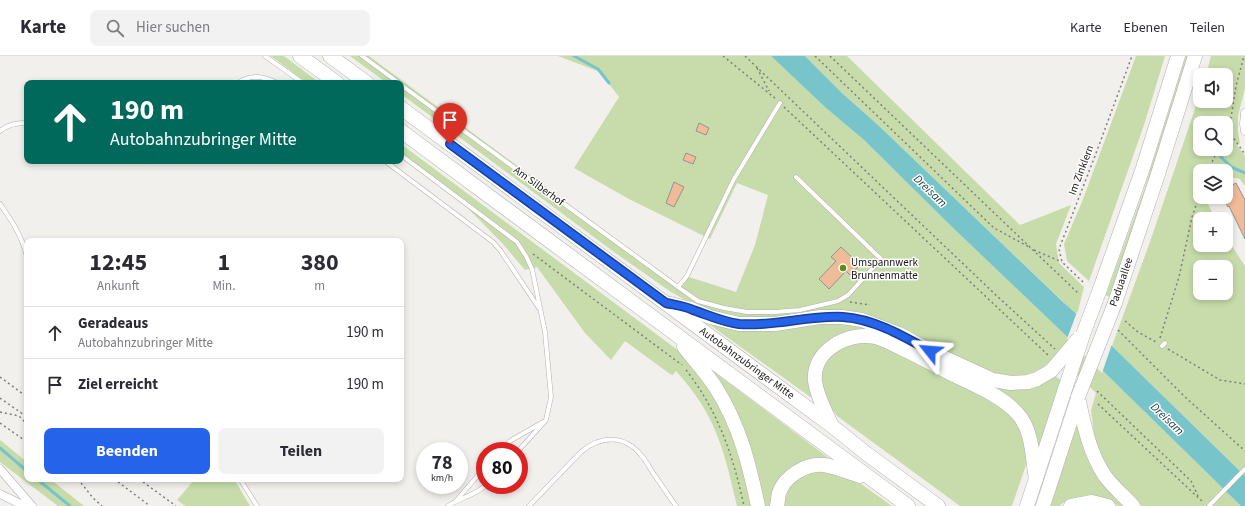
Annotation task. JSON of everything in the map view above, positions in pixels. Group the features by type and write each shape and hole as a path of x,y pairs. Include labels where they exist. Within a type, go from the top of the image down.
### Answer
{"highway":[{"path":"300,56 333,80"},
{"path":"330,56 362,80"},
{"name":"Paduaallee","path":"1027,506 1084,332 1143,168 1178,56"},
{"name":"Paduaallee","path":"1043,506 1078,397 1115,302 1158,174 1195,56"},
{"name":"Autobahnzubringer Mitte","path":"404,110 938,506"},
{"name":"Autobahnzubringer Mitte","path":"404,133 908,506"},
{"path":"666,303 691,309 710,317 739,324 775,324 820,317 842,317 862,320 899,334 930,351 993,380 1011,383 1028,382 1051,371 1084,332"},
{"path":"672,332 716,387 728,408 749,462 758,506"},
{"path":"832,426 819,398 816,385 815,372 819,363 830,349 838,342 849,337 856,336 875,337 924,359 991,394 1017,413 1027,431 1032,451 1036,479"},
{"path":"1078,397 1087,441 1095,459 1106,477 1133,506"},
{"path":"777,506 779,493 785,483 794,474 814,465 823,465 836,468 874,481"},
{"path":"1071,506 1092,502 1108,506"}],"street":[{"path":"1245,113 1245,132"},
{"path":"0,469 32,506"},
{"path":"0,494 26,506"}],"lane":[{"path":"265,56 299,80"},
{"name":"Am Silberhof","path":"362,56 395,80"},
{"path":"243,80 248,77 257,76 271,80"},
{"name":"Am Silberhof","path":"404,87 698,301 724,308 747,312 775,312 800,310 838,301 848,295 880,259 796,176"},
{"path":"678,287 688,276 734,179 780,103"},
{"path":"0,131 4,127 24,123"},
{"path":"404,157 517,242 532,269 545,332 551,397 546,420 526,442"},
{"path":"389,164 493,242 541,310"},
{"path":"0,204 20,234 24,247"},
{"path":"509,442 546,420"},
{"path":"529,506 581,452 589,446 608,439 626,443 641,454 676,506"},
{"path":"1209,505 1245,469"},
{"path":"456,501 476,478"},
{"path":"242,482 257,506"},
{"path":"448,506 476,492"}],"path":[{"path":"723,56 770,93 1050,357"},
{"path":"746,56 998,297 1056,350"},
{"path":"815,56 994,228 1033,250 1062,262 1083,282"},
{"path":"830,56 1079,294"},
{"name":"Im Zinklern","path":"1062,262 1059,249 1132,56"},
{"path":"1231,116 1236,86 1244,56"},
{"path":"757,67 770,93"},
{"path":"1233,137 1244,153 1245,152"},
{"path":"1162,344 1197,204"},
{"path":"517,242 682,364"},
{"path":"838,301 870,305"},
{"path":"1124,321 1138,332 1162,344 1220,380 1245,384"},
{"path":"1118,330 1184,396 1245,451"},
{"path":"687,370 700,388 714,412 728,445 744,506"},
{"path":"0,377 24,395"},
{"path":"1097,391 1190,482 1198,498"},
{"path":"0,398 23,414 20,417"},
{"path":"1098,404 1198,498 1209,505"},
{"path":"0,412 20,417 24,421"},
{"path":"0,423 24,440"},
{"path":"80,482 92,498 102,506"},
{"path":"118,482 150,506"},
{"path":"143,482 176,506"}],"green space":[{"path":"271,56 284,56 316,80 303,80"},
{"path":"350,56 369,56 401,80 383,80"},
{"path":"558,56 771,56 826,108 864,140 1241,506 1142,506 1110,474 1095,443 1091,410 1096,393 1057,355 1050,362 1028,374 1020,376 1002,376 992,374 868,318 787,317 741,319 698,307 671,292 614,252 404,96 404,82 681,287 689,277 736,292 755,245 768,195 737,183 710,239 629,199 574,168 619,97 600,72"},
{"path":"805,56 847,56 1020,225 1071,205 1056,244 1059,263 1084,287 1077,315 878,125 842,93"},
{"path":"1136,56 1165,56 1144,125 1089,281 1067,261 1064,244 1082,202"},
{"path":"1186,56 1191,56 1110,298 1106,295 1145,187"},
{"path":"1211,56 1245,56 1245,88 1238,116 1240,143 1237,145 1245,156 1245,186 1240,179 1233,178 1233,164 1193,164 1193,204 1208,204 1212,212 1193,212 1193,252 1233,252 1233,248 1245,266 1245,476 1112,346 1151,239 1195,108 1233,108 1233,68 1208,68"},
{"path":"404,146 683,354 693,364 728,416 753,506 737,506 728,467 717,434 701,403 676,371 673,375 670,374 625,341 611,360 585,333 537,267 525,270 502,243 448,188 404,155"},
{"path":"703,320 801,324 855,323 885,336 826,345 816,401"},
{"path":"889,338 988,381 1053,374 1063,382 1040,453 1028,420"},
{"path":"848,342 882,343 1008,411 1021,428 1027,453 1026,465 1012,506 960,506 837,416 826,401 820,377 824,361"},
{"path":"713,371 830,459 810,461 773,506 765,506 751,453 734,407"},
{"path":"1076,422 1089,463 1097,477 1125,506 1118,506 1112,502 1074,498 1059,506 1050,506"},
{"path":"0,440 24,460 24,480 0,462"},
{"path":"817,468 857,481 892,506 782,506 791,483"},
{"path":"26,482 54,482 84,506 58,506"},
{"path":"192,482 236,482 250,506 185,506 177,500"}],"water":[{"name":"Dreisam","path":"771,56 805,56 842,93 878,125 1062,301 1112,346 1245,476 1245,506 1241,506 864,140 826,108"}],"pier":[{"path":"1077,312 1112,344 1102,373 1067,339"}],"building":[{"path":"699,123 709,128 706,135 696,131"},
{"path":"686,153 696,157 693,164 683,160"},
{"path":"674,182 684,187 674,207 666,203"},
{"path":"1236,183 1245,200 1245,239 1233,212 1226,204 1233,204 1233,184"},
{"name":"Umspannwerk Brunnenmatte","path":"841,247 860,265 850,275 846,271 829,289 819,279 836,261 831,257"}],"waterway":[{"path":"574,56 598,69 609,83"},
{"path":"1220,156 1231,167 1245,173"},
{"path":"0,448 24,468"},
{"path":"41,482 70,506"}],"place":[{"name":"Umspannwerk Brunnenmatte","path":"843,268"}],"route":[{"path":"450,144 666,303 691,309 710,317 739,324 775,324 820,317 842,317 862,320 879,325 899,334 930,351"}]}
